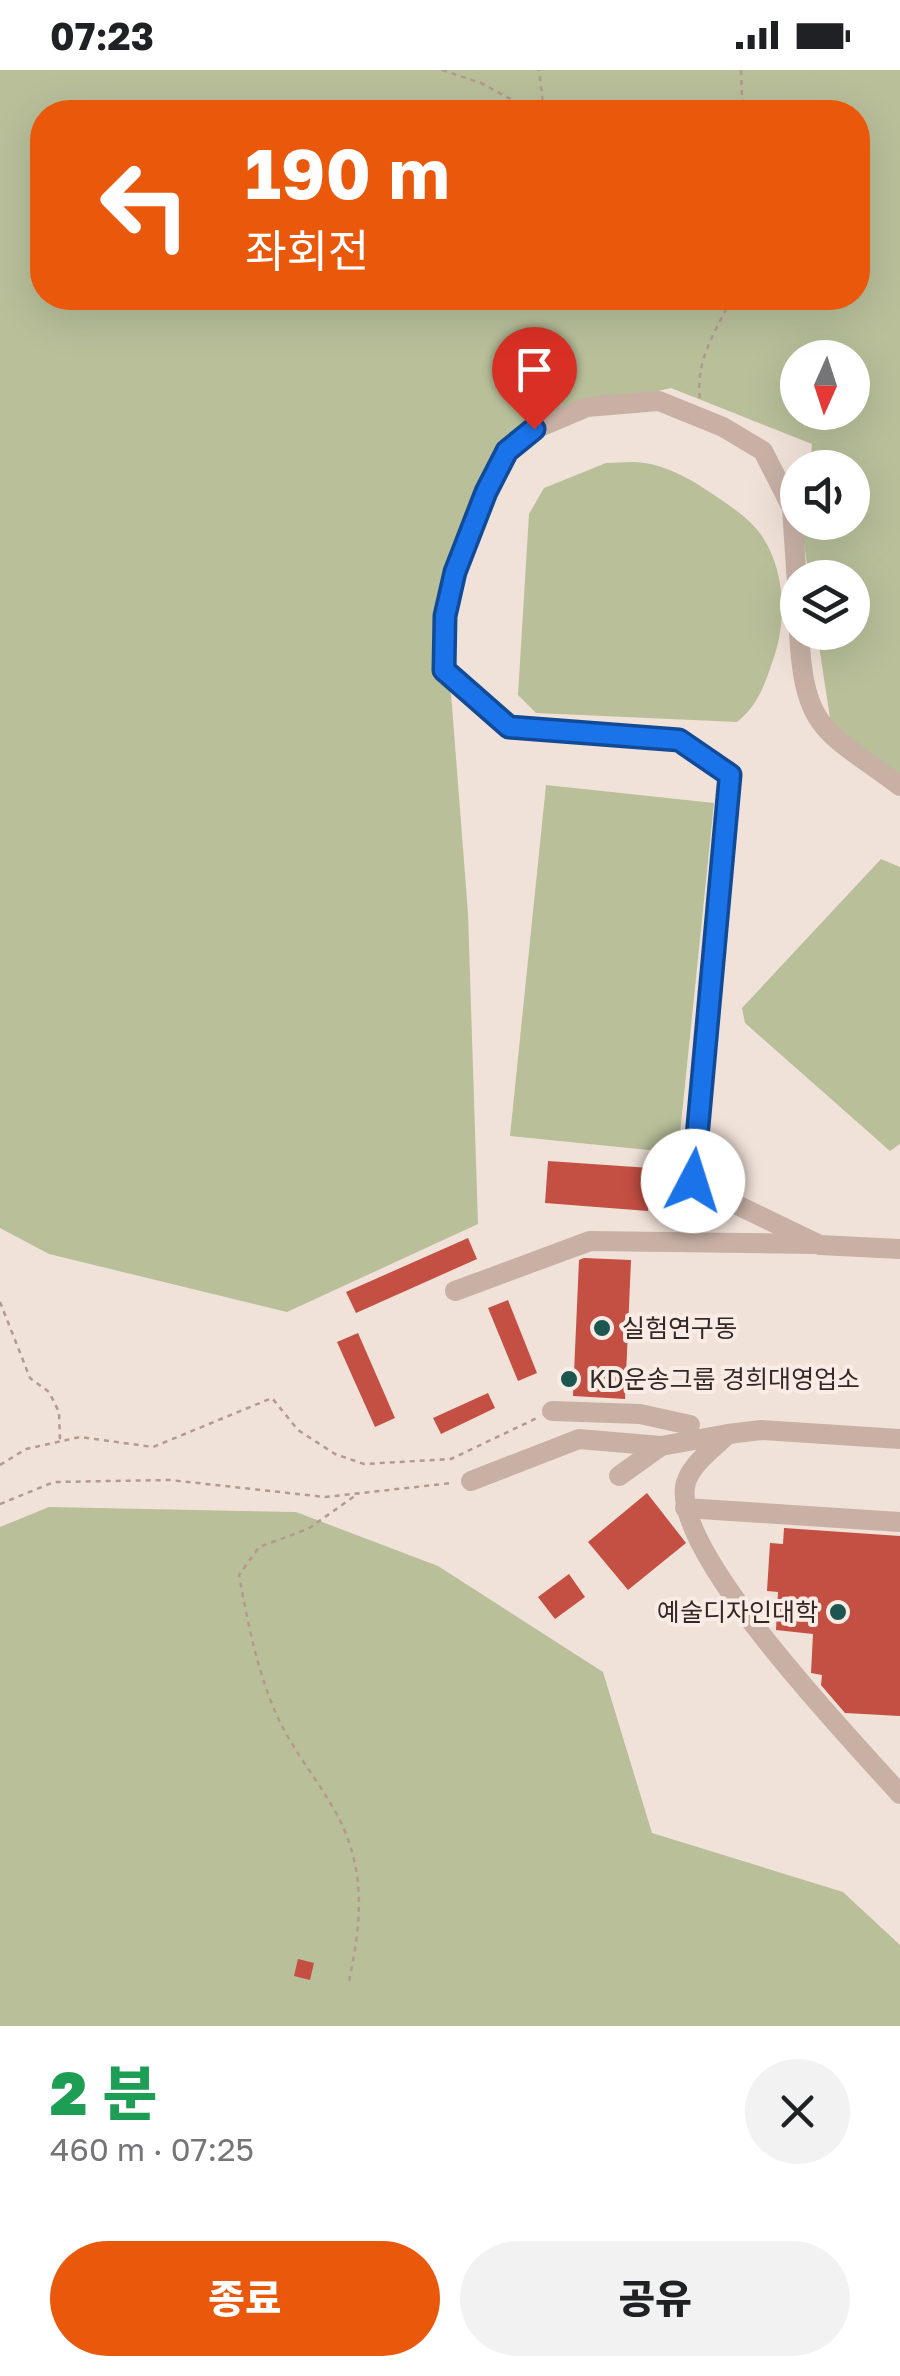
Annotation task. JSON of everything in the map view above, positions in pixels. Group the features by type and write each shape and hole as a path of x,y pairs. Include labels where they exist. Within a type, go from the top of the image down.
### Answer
{"lane":[{"path":"795,560 792,508 764,451 723,427 660,401 588,407 534,429 507,451 486,492 455,572 445,616 444,670 509,727 679,740 730,775 693,1181 820,1245"},
{"path":"800,650 801,672 816,720 841,746 900,786"},
{"path":"456,1291 590,1240 900,1249"},
{"path":"552,1411 640,1414 690,1425"},
{"path":"471,1481 579,1439 661,1446 761,1430 900,1439"},
{"path":"728,1434 702,1459 686,1482 685,1508 704,1553 786,1666 900,1794"},
{"path":"619,1476 661,1446"},
{"path":"685,1508 900,1522"}],"path":[{"path":"442,70 481,83 512,100"},
{"path":"539,70 543,100"},
{"path":"741,70 743,100"},
{"path":"703,419 698,382 703,359 726,310"},
{"path":"0,1302 30,1378 49,1392 59,1412 60,1442"},
{"path":"0,1464 26,1450 80,1437 153,1446 272,1398 298,1430 336,1454 364,1464 451,1459 552,1411"},
{"path":"0,1504 54,1482 170,1480 324,1497 471,1481"},
{"path":"349,1980 361,1924 356,1875 344,1829 308,1773 272,1702 256,1658 239,1575 259,1547 308,1529 359,1493"}],"green space":[{"path":"0,70 900,70 900,779 832,731 820,650 870,650 870,560 806,560 803,540 870,540 870,450 811,450 812,444 671,388 587,407 499,441 455,572 445,616 468,913 478,1224 287,1312 49,1254 0,1228"},
{"path":"606,463 645,463 686,478 757,529 770,550 780,582 780,632 763,688 737,722 536,713 518,695 529,514 544,488"},
{"path":"546,785 714,803 678,1153 510,1136"},
{"path":"881,859 900,867 900,1144 890,1151 745,1023 742,1008"},
{"path":"49,1507 296,1512 438,1566 603,1672 652,1833 843,1892 900,1945 900,2026 0,2026 0,1527"}],"building":[{"path":"548,1161 650,1168 648,1211 545,1203"},
{"path":"468,1238 477,1259 356,1313 346,1292"},
{"name":"실험연구동","path":"579,1260 631,1260 625,1399 573,1396"},
{"path":"508,1300 537,1373 518,1381 488,1308"},
{"path":"358,1333 395,1418 375,1427 337,1342"},
{"path":"488,1393 495,1408 441,1434 433,1418"},
{"path":"647,1493 686,1543 628,1590 588,1542"},
{"name":"예술디자인대학","path":"784,1528 900,1536 900,1716 845,1713 821,1685 822,1675 811,1673 813,1634 776,1630 778,1592 767,1591 770,1543 783,1544"},
{"path":"569,1574 585,1597 555,1619 538,1597"},
{"path":"298,1959 314,1963 310,1980 294,1976"}],"place":[{"name":"실험연구동","path":"602,1328"},
{"name":"KD운송그룹 경희대영업소","path":"569,1379"},
{"name":"예술디자인대학","path":"838,1612"}],"route":[{"path":"534,429 507,451 486,492 455,572 445,616 444,670 509,727 679,740 730,775 693,1181"}]}
